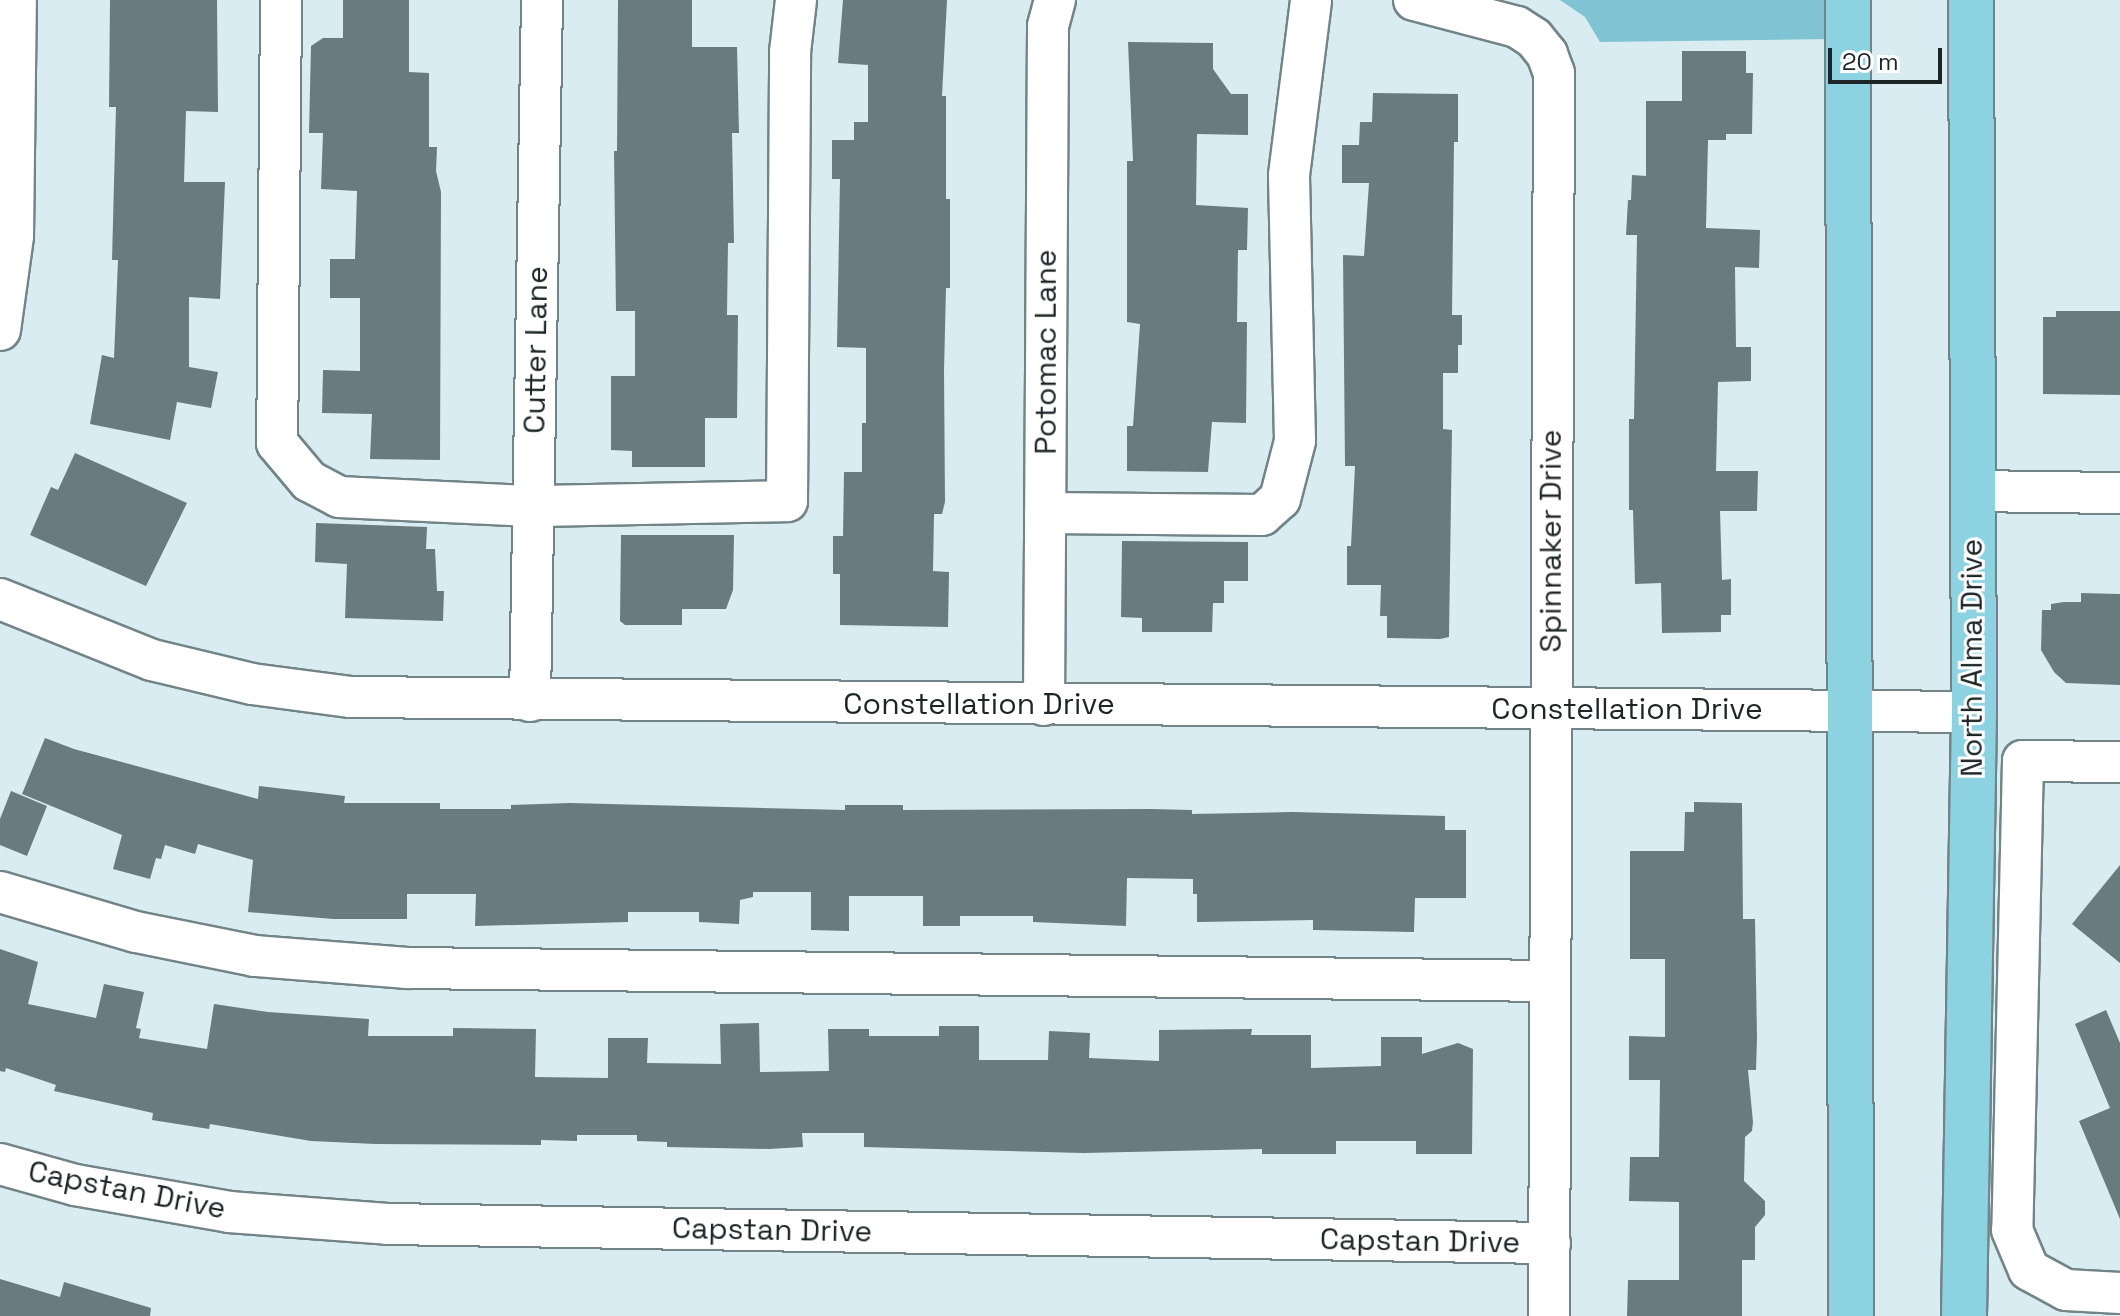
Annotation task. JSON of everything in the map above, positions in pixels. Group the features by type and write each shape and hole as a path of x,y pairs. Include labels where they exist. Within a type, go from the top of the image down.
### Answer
{"main road":[{"path":"1848,0 1851,1316"},
{"name":"North Alma Drive","path":"1964,1316 1974,712 1971,0"}],"street":[{"path":"0,330 16,0"},
{"path":"281,0 277,443 309,481 339,497 533,506 787,501 790,52 796,0"},
{"name":"Cutter Lane","path":"530,701 542,0"},
{"name":"Potomac Lane","path":"1044,705 1048,26 1055,0"},
{"path":"1045,513 1262,515 1280,499 1295,441 1289,175 1311,0"},
{"name":"Spinnaker Drive","path":"1414,0 1517,27 1534,38 1547,54 1554,73 1549,709 1549,1316"},
{"path":"1972,491 2120,493"},
{"name":"Constellation Drive","path":"0,599 37,617 152,660 252,684 351,697 1974,712"},
{"path":"2120,762 2023,761 2012,1230 2029,1270 2066,1290 2120,1293"},
{"path":"0,892 136,932 255,956 407,968 1549,981"},
{"name":"Capstan Drive","path":"0,1164 75,1185 229,1212 388,1224 1550,1243"}],"shaded area":[{"path":"1560,0 1831,0 1831,39 1600,42 1585,17"}],"building":[{"path":"110,0 217,0 218,112 186,111 184,182 225,182 220,299 189,297 189,367 218,372 211,408 177,402 170,440 90,424 102,355 114,358 118,260 112,260 116,107 109,107"},
{"path":"343,0 409,0 409,72 429,73 429,147 437,147 436,171 441,192 440,460 370,459 372,414 322,413 323,370 360,371 360,298 330,298 330,259 355,259 357,191 321,189 323,133 309,133 311,46 323,38 343,38"},
{"path":"618,0 692,0 692,47 737,47 739,133 732,133 734,243 728,243 727,315 738,315 737,418 705,418 705,467 632,467 632,451 611,450 611,376 635,376 635,311 616,311 614,151 617,151"},
{"path":"843,0 947,0 942,96 946,96 946,199 950,199 950,288 946,288 944,371 945,502 942,514 934,514 933,571 949,572 948,627 840,625 840,574 833,574 833,536 843,536 844,472 862,472 862,423 866,423 866,348 837,347 840,179 832,179 832,140 854,140 854,122 868,122 868,65 838,63"},
{"path":"1128,42 1213,43 1213,69 1231,94 1248,94 1248,135 1197,134 1196,205 1248,208 1247,250 1238,250 1237,322 1247,322 1246,423 1212,422 1208,472 1127,471 1127,426 1133,426 1140,324 1127,322 1127,161 1133,161"},
{"path":"1682,51 1746,51 1746,73 1753,73 1752,134 1726,134 1726,140 1708,140 1706,228 1760,230 1759,268 1735,267 1736,347 1751,347 1751,381 1718,382 1716,471 1758,471 1757,511 1720,511 1722,580 1731,579 1731,615 1721,615 1721,632 1662,633 1661,583 1635,584 1633,510 1629,510 1629,419 1634,419 1637,235 1626,235 1632,175 1646,176 1646,101 1682,101"},
{"path":"1373,93 1458,94 1458,142 1454,142 1452,315 1462,315 1462,345 1458,345 1458,373 1443,373 1443,429 1452,430 1449,637 1440,639 1387,638 1387,616 1380,616 1381,585 1347,585 1347,546 1351,546 1355,466 1345,466 1343,255 1364,256 1369,183 1342,183 1342,145 1359,145 1360,122 1372,122"},
{"path":"2056,311 2120,311 2120,395 2043,394 2043,317 2056,317"},
{"path":"75,453 187,503 146,586 30,535 51,487 58,490"},
{"path":"316,523 427,527 426,549 435,549 437,591 444,591 443,621 345,618 347,564 315,562"},
{"path":"621,535 734,535 733,590 726,609 682,609 682,625 625,625 620,621"},
{"path":"1122,541 1248,542 1248,581 1224,581 1224,603 1213,603 1212,632 1142,632 1142,618 1121,617"},
{"path":"2081,593 2120,594 2120,685 2066,683 2054,672 2041,650 2042,610 2051,610 2051,604 2081,602"},
{"path":"45,738 74,749 258,799 259,786 345,796 344,803 440,803 440,809 511,809 511,805 570,803 845,810 845,805 903,805 903,810 1151,809 1192,810 1192,814 1293,812 1445,816 1445,830 1466,830 1466,898 1415,898 1414,932 1313,930 1313,920 1197,922 1197,894 1193,894 1193,879 1127,878 1126,926 1033,922 1033,916 960,916 960,926 923,926 923,896 849,896 849,931 811,930 811,892 753,892 753,897 740,900 739,924 699,922 699,912 628,912 628,922 475,926 476,894 407,894 407,919 333,919 248,912 253,860 198,844 195,854 165,845 161,859 156,858 150,879 113,869 122,835 22,794"},
{"path":"11,791 47,806 27,856 0,845 0,819"},
{"path":"1694,802 1742,803 1743,919 1755,919 1757,1038 1756,1070 1748,1070 1753,1122 1752,1131 1745,1137 1744,1181 1765,1201 1765,1215 1755,1227 1755,1260 1742,1260 1742,1316 1627,1316 1628,1280 1679,1280 1679,1202 1629,1201 1630,1157 1659,1157 1660,1080 1629,1080 1629,1036 1665,1037 1665,959 1630,959 1630,851 1684,851 1685,812 1694,812"},
{"path":"2120,865 2120,963 2072,924"},
{"path":"0,949 38,962 28,1004 96,1018 104,984 144,992 136,1028 141,1029 139,1038 207,1049 214,1004 268,1012 369,1019 368,1036 453,1036 453,1028 536,1029 535,1077 608,1078 608,1038 648,1038 647,1063 721,1064 720,1024 759,1023 760,1072 829,1071 828,1029 869,1029 869,1036 939,1036 939,1026 979,1026 979,1060 1048,1060 1049,1031 1090,1033 1089,1058 1159,1061 1159,1030 1252,1029 1251,1035 1311,1035 1311,1068 1381,1066 1381,1037 1422,1037 1422,1054 1458,1043 1473,1049 1472,1154 1416,1154 1416,1141 1336,1141 1336,1154 1262,1154 1262,1149 1083,1153 864,1147 864,1133 802,1133 803,1147 769,1149 667,1147 667,1142 637,1141 637,1135 577,1135 577,1141 541,1140 541,1145 375,1144 311,1141 210,1124 209,1129 152,1120 153,1113 54,1091 56,1085 6,1068 5,1072 0,1071"},
{"path":"2106,1010 2120,1043 2120,1219 2079,1121 2110,1108 2075,1024"},
{"path":"0,1279 60,1297 64,1282 151,1308 150,1316 0,1316"}]}
